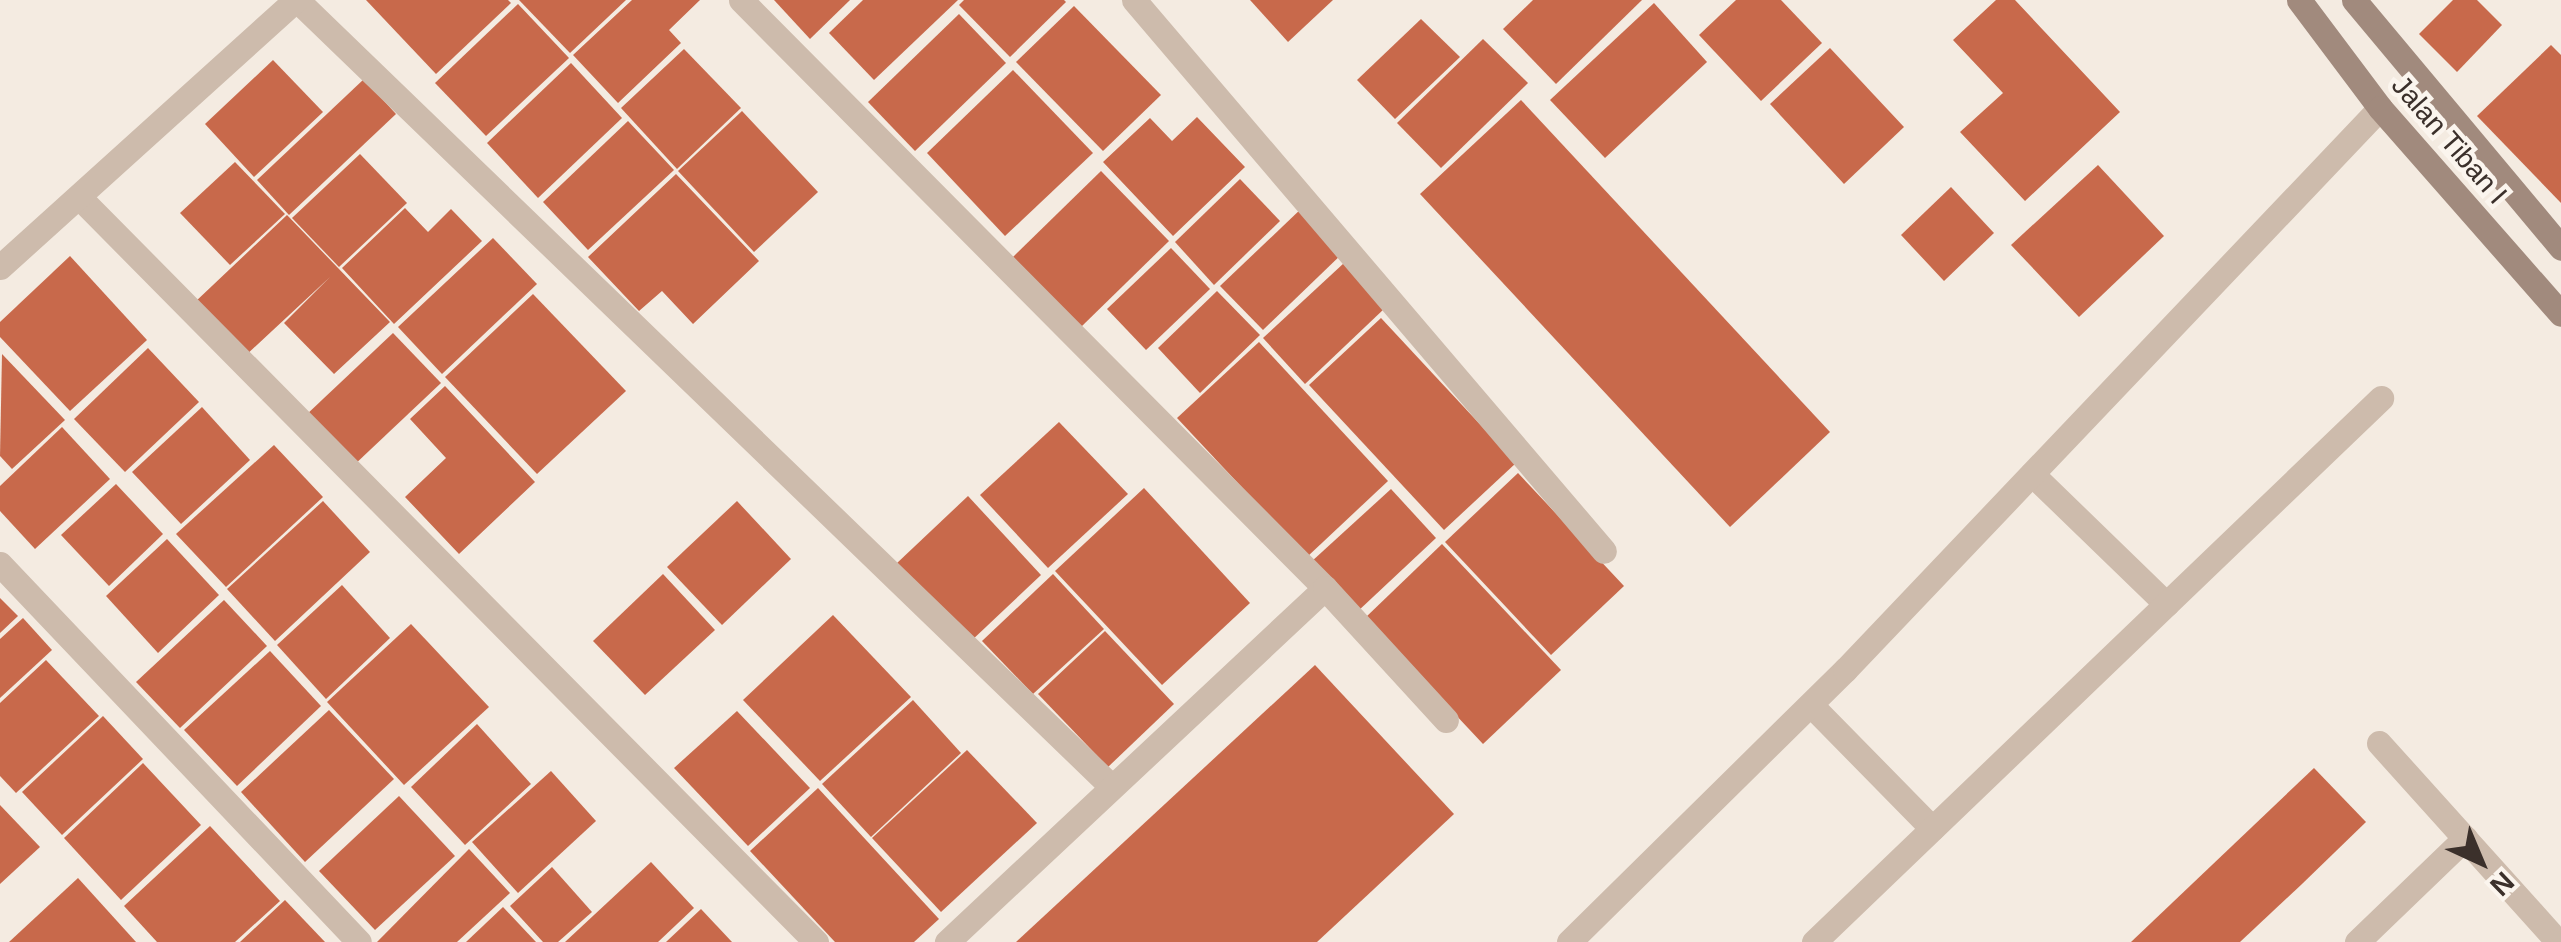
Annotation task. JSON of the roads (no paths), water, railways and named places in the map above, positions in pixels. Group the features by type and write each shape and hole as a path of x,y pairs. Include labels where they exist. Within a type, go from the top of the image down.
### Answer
{"street":[{"path":"4,254 79,197 297,0 1110,785"},
{"path":"741,0 1325,588 1446,720"},
{"path":"1134,0 1604,550"},
{"name":"Jalan Tiban I","path":"2298,0 2380,108 2561,314"},
{"name":"Jalan Tiban I","path":"2354,0 2561,248"},
{"path":"1569,942 1811,704 2380,108"},
{"path":"79,197 816,942"},
{"path":"1814,942 2381,398"},
{"path":"2032,474 2166,604"},
{"path":"0,564 359,942"},
{"path":"948,942 1110,785 1325,588"},
{"path":"1811,704 1932,828"},
{"path":"2379,743 2558,942"},
{"path":"2357,942 2465,838"}]}
